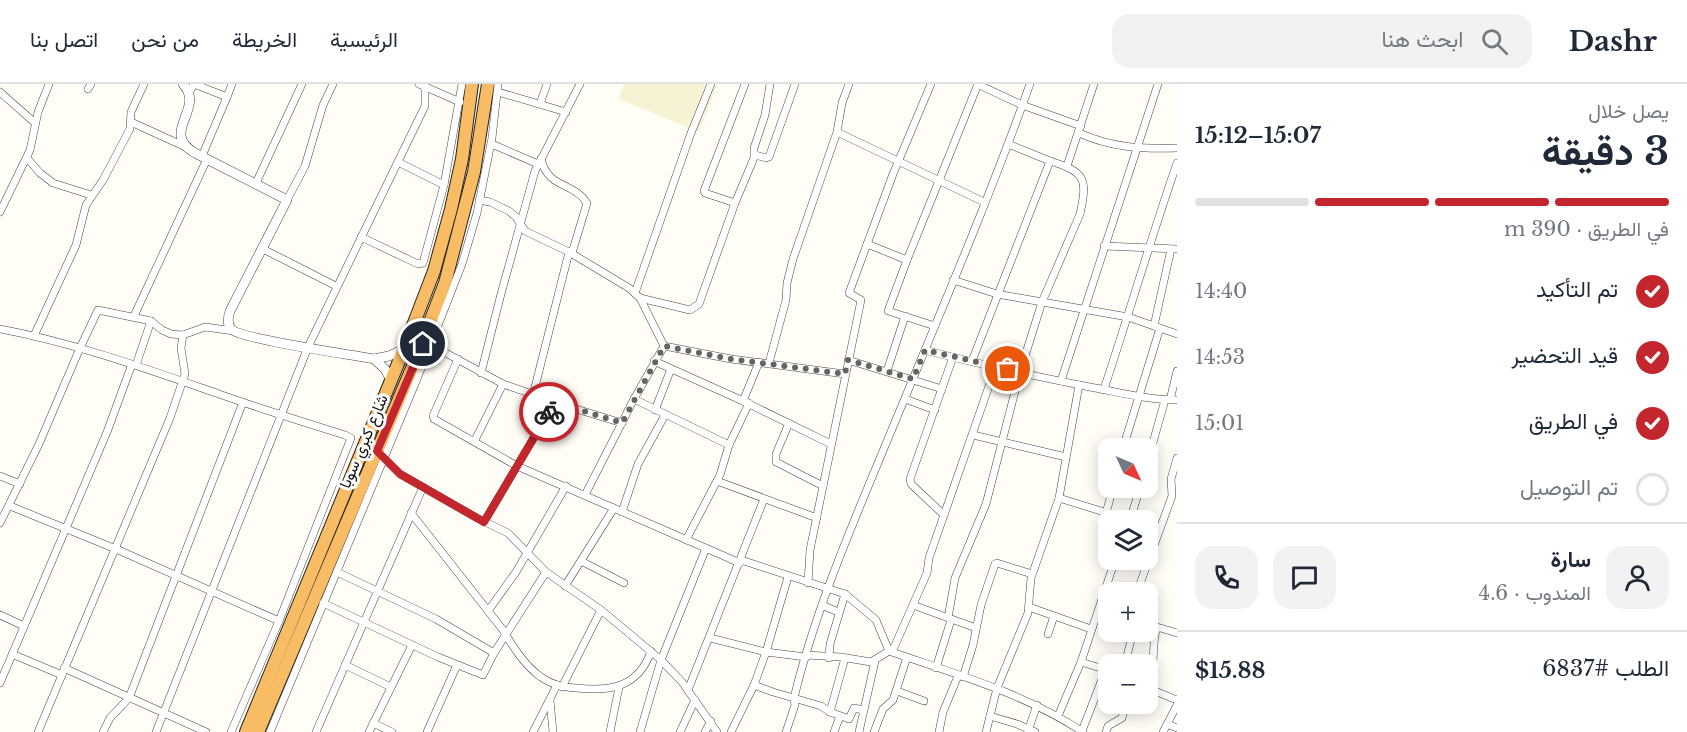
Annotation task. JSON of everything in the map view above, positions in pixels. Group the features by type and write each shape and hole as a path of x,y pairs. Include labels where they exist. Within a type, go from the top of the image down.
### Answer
{"highway":[{"name":"شارع كبري سوبا","path":"246,732 404,349 438,258 450,185 462,159 472,84"},
{"name":"شارع كبري سوبا","path":"258,732 380,455 423,344 445,282 470,188 483,124 496,88"},
{"path":"450,185 470,188"}],"street":[{"path":"0,212 27,158 35,123 49,84"},
{"path":"34,336 76,245 84,211 91,195 101,183 130,129 131,112 144,84"},
{"path":"183,84 189,93"},
{"path":"188,148 182,141 180,132 189,107 189,93 194,84 227,97"},
{"path":"134,316 205,157 232,84"},
{"path":"256,183 302,84"},
{"path":"235,332 229,326 229,314 305,166 333,84"},
{"path":"361,237 422,265 450,185 462,84"},
{"path":"540,104 547,84"},
{"path":"482,373 520,226 540,161 580,84"},
{"path":"711,84 694,124 637,296 664,346 711,356 845,374"},
{"path":"735,203 704,191 745,84"},
{"path":"481,200 513,214 525,231 570,252 637,296 690,310 697,307 755,154 754,148 765,115 770,84"},
{"path":"755,154 766,158 769,156 795,84"},
{"path":"769,363 786,300 788,278 796,248 837,132 842,103 849,84"},
{"path":"808,583 810,550 861,300 849,293 898,161 931,84"},
{"path":"935,326 890,312 888,309 978,84 1080,129 1098,141 1136,149 1177,148"},
{"path":"786,732 827,587 935,326 1030,84"},
{"path":"1067,166 1095,84"},
{"path":"1061,381 1158,84"},
{"path":"423,85 460,102"},
{"path":"156,732 308,347 425,106 426,91 423,85"},
{"path":"496,88 566,112"},
{"path":"270,732 337,572 380,455 431,345 464,257 494,145 496,88"},
{"path":"481,200 496,88"},
{"path":"0,92 35,123"},
{"path":"131,122 188,148 287,200"},
{"path":"837,132 984,202"},
{"path":"936,668 949,619 955,578 986,504 1020,372 1042,302 1083,202 1083,184 1075,169 1008,144"},
{"path":"494,145 540,161 547,175 582,197 587,203 570,252 534,394"},
{"path":"27,158 40,173 53,183 91,195"},
{"path":"972,361 1050,161"},
{"path":"398,162 450,185"},
{"path":"1104,389 1177,163"},
{"path":"867,244 906,260"},
{"path":"1104,246 1174,249 1157,327 1126,438"},
{"path":"261,248 336,286"},
{"path":"953,280 997,294 1128,317 1177,334"},
{"path":"0,523 10,506 98,310 151,321 165,332 183,335 205,327 374,359 404,349"},
{"path":"887,371 905,316"},
{"path":"0,683 64,528 107,432 151,321"},
{"path":"0,329 80,348 134,364 351,438 279,621 231,732"},
{"path":"38,732 170,418 185,374 181,348 183,335"},
{"path":"431,345 503,384 622,423"},
{"path":"585,495 654,361 664,346"},
{"path":"925,350 1061,381 1171,400"},
{"path":"944,515 911,484 910,479 953,357"},
{"path":"374,359 385,369 391,380"},
{"path":"458,359 433,418 517,466 706,548 844,594 876,620 890,651 997,688 1037,705 1083,731 1098,693"},
{"path":"848,360 942,389"},
{"path":"654,361 746,402 831,444"},
{"path":"686,540 717,481 759,362"},
{"path":"710,638 766,652 869,662 890,651 927,573 929,558 996,366"},
{"path":"655,410 671,369"},
{"path":"1156,438 1171,400 1177,371"},
{"path":"475,440 503,384"},
{"path":"986,732 997,688 1020,636 1029,607 1029,584 1059,498 1079,384"},
{"path":"634,399 729,445"},
{"path":"904,399 935,410"},
{"path":"103,732 110,718 129,698 243,402"},
{"path":"484,522 555,402"},
{"path":"622,512 638,464 664,415"},
{"path":"789,423 776,454 776,462 823,486"},
{"path":"972,435 1066,457"},
{"path":"380,455 400,474 484,522 506,531 546,572 601,610 661,660 688,690 717,732"},
{"path":"1141,582 1172,496 1171,479 1177,458"},
{"path":"0,476 20,484"},
{"path":"717,481 817,518"},
{"path":"488,611 516,572 566,486"},
{"path":"316,732 423,487"},
{"path":"1059,498 1098,510"},
{"path":"688,690 764,499"},
{"path":"10,506 116,549 279,621"},
{"path":"565,586 614,508"},
{"path":"411,513 515,649 539,676 560,686 597,690 619,687 640,671 651,651"},
{"path":"640,732 661,660 706,548"},
{"path":"581,561 624,583"},
{"path":"939,732 943,712 973,645 981,606 996,563 1032,574"},
{"path":"1058,717 1081,662 1112,570"},
{"path":"337,572 436,619 494,653"},
{"path":"323,603 483,675 494,653 546,572"},
{"path":"731,732 754,685 788,577"},
{"path":"829,658 844,594"},
{"path":"822,605 838,612"},
{"path":"913,605 976,628"},
{"path":"1029,607 1091,629"},
{"path":"533,732 601,610"},
{"path":"0,615 24,626"},
{"path":"1048,634 1054,616"},
{"path":"1158,626 1177,633"},
{"path":"369,732 412,645"},
{"path":"12,654 63,671 206,732"},
{"path":"874,732 883,709 892,702 897,691 907,657"},
{"path":"830,712 845,658"},
{"path":"859,732 875,660"},
{"path":"1081,662 1098,667"},
{"path":"345,665 391,687"},
{"path":"427,732 457,665"},
{"path":"754,685 821,706 850,719 854,708 863,710"},
{"path":"610,732 619,687"},
{"path":"897,691 924,701"},
{"path":"1158,692 1177,700"},
{"path":"550,699 553,732"},
{"path":"680,732 695,700"},
{"path":"990,716 1031,731 1037,705"},
{"path":"1163,732 1177,705"},
{"path":"1106,732 1108,726 1122,718 1124,714"},
{"path":"834,732 840,716"},
{"path":"705,732 711,721"},
{"path":"373,723 392,732"},
{"path":"1066,732 1070,724"},
{"path":"1167,724 1177,728"}],"shaded area":[{"path":"624,84 717,84 699,132 619,99"}],"way so far":[{"path":"549,412 555,402 622,423 646,375 664,346 731,359 845,374 848,360 913,379 925,350 1008,369"}],"route":[{"path":"423,344 377,451 400,474 484,522 549,412"}]}
